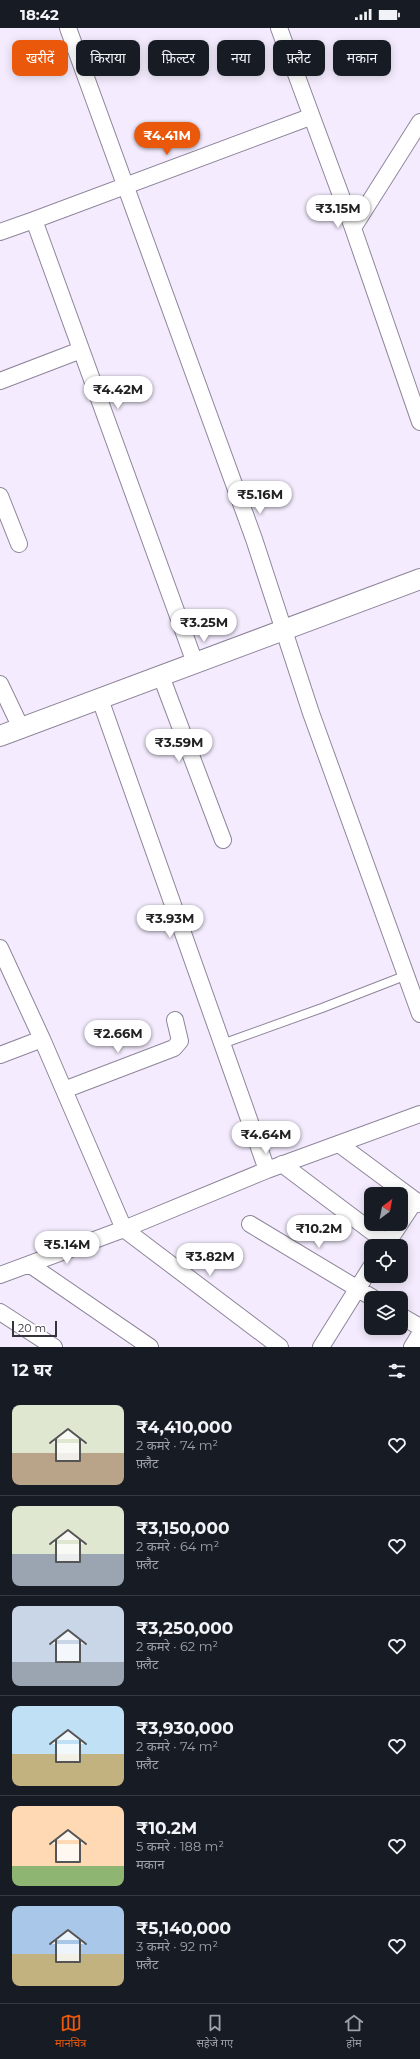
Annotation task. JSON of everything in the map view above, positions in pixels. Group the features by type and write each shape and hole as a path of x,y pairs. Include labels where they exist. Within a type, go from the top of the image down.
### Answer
{"street":[{"path":"68,28 285,630 311,713 420,1014"},
{"path":"279,28 310,117 353,228 420,422"},
{"path":"0,232 310,117"},
{"path":"353,228 420,122"},
{"path":"34,220 195,663"},
{"path":"0,381 81,350"},
{"path":"0,496 19,544"},
{"path":"0,736 420,579"},
{"path":"162,676 223,840"},
{"path":"0,684 21,728"},
{"path":"100,699 267,1170"},
{"path":"0,948 42,1039 124,1229 280,1347"},
{"path":"64,1090 174,1048 180,1041 175,1020"},
{"path":"0,1055 42,1039"},
{"path":"0,1275 124,1229 282,1164 420,1114"},
{"path":"339,1144 418,1202 408,1214"},
{"path":"282,1164 380,1239"},
{"path":"250,1224 364,1292"},
{"path":"29,1264 150,1347"},
{"path":"321,1347 364,1278"},
{"path":"0,1312 54,1347"},
{"path":"408,1320 420,1327"},
{"path":"412,1347 420,1334"}],"lane":[{"path":"222,1044 322,1008 407,975"}]}
